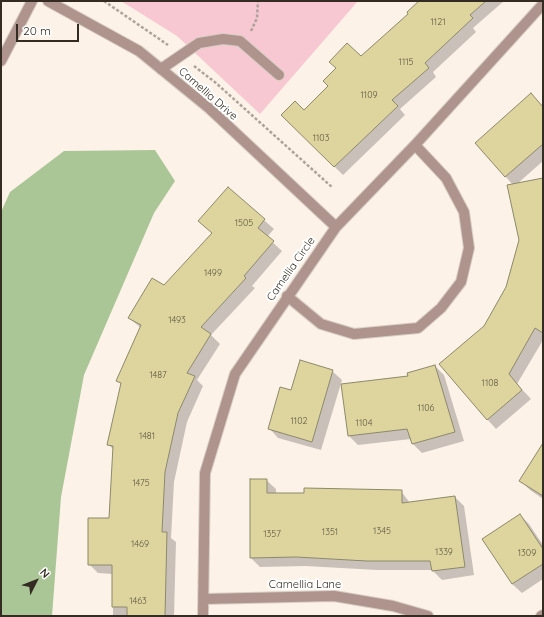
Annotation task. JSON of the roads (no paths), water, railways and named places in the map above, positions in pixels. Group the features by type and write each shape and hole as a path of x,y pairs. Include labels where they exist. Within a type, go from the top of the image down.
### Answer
{"street":[{"path":"1,61 32,1"},
{"name":"Camellia Drive","path":"48,1 138,51 161,69 210,109 336,227"},
{"name":"Camellia Circle","path":"203,616 205,473 235,374 287,296 336,227 415,145 543,4"},
{"path":"161,69 198,43 223,39 240,41 279,75"},
{"path":"287,296 321,324 354,334 418,328 441,308 461,282 469,248 464,212 446,178 415,145"},
{"name":"Camellia Lane","path":"204,599 334,596 394,606 428,616"}]}
